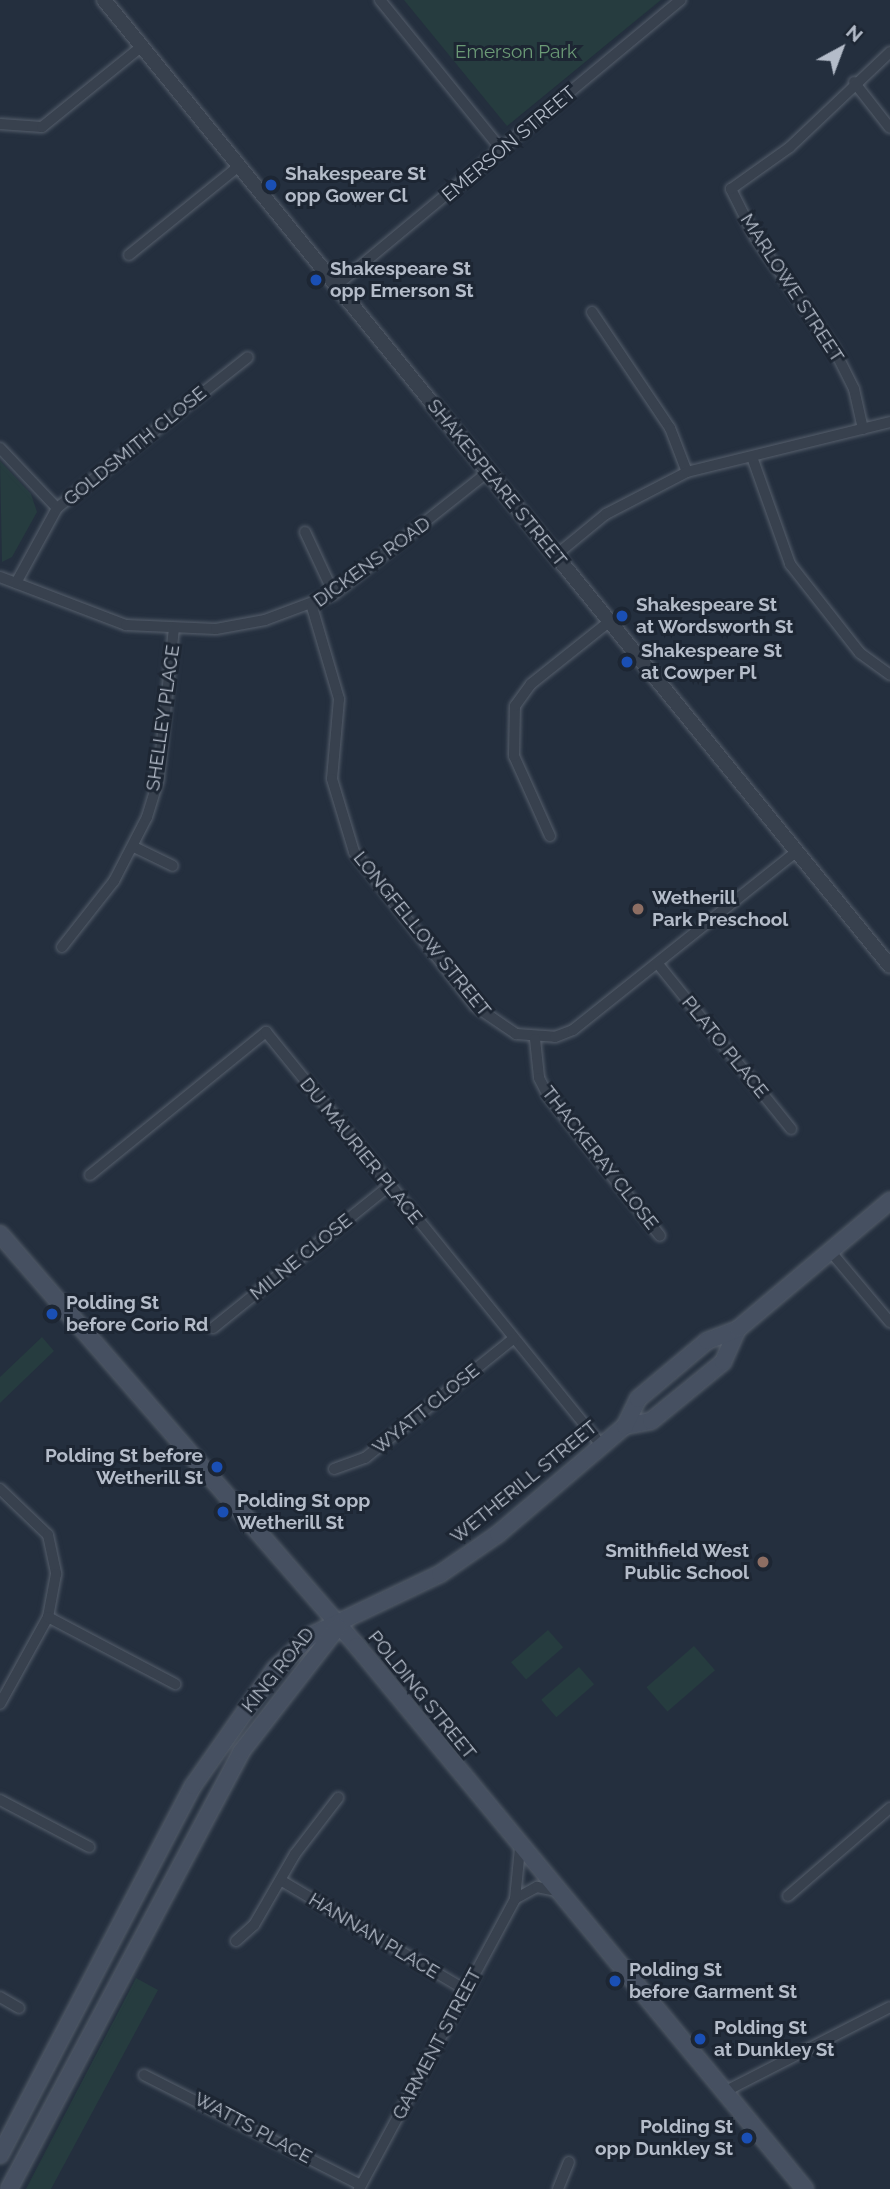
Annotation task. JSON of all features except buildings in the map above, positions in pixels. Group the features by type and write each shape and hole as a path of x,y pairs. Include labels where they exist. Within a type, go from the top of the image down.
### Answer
{"main road":[{"name":"WETHERILL STREET","path":"338,1627 472,1554 625,1426 638,1399 706,1341 738,1329 890,1201"},
{"name":"POLDING STREET","path":"0,1234 338,1627 805,2189"},
{"name":"WETHERILL STREET","path":"625,1426 651,1421 714,1369 738,1329"},
{"name":"KING ROAD","path":"0,2155 228,1730 275,1670 312,1635 338,1627"},
{"name":"KING ROAD","path":"9,2189 241,1752 338,1627"}],"street":[{"name":"SHAKESPEARE STREET","path":"104,0 890,966"},
{"path":"380,0 502,150"},
{"name":"EMERSON STREET","path":"336,286 681,0"},
{"path":"0,124 42,127 142,46"},
{"name":"MARLOWE STREET","path":"863,429 854,389 834,349 755,237 731,189 790,148 854,82 890,52"},
{"path":"854,82 890,128"},
{"path":"129,255 239,166"},
{"path":"592,312 670,428 687,472"},
{"name":"GOLDSMITH CLOSE","path":"16,583 57,508 248,357"},
{"path":"556,555 606,514 687,472 890,422"},
{"path":"0,447 57,508"},
{"path":"752,457 790,564 860,653 890,675"},
{"name":"DICKENS ROAD","path":"0,577 126,625 216,629 312,607 334,594 488,472"},
{"path":"305,532 334,594"},
{"name":"LONGFELLOW STREET","path":"312,607 339,699 332,779 354,852 475,1006 493,1022 535,1039"},
{"path":"550,836 514,757 515,706 531,684 610,621"},
{"name":"SHELLEY PLACE","path":"62,947 94,913 134,847 158,780 174,628"},
{"path":"134,847 173,866"},
{"path":"535,1039 573,1030 797,851"},
{"name":"PLATO PLACE","path":"658,964 791,1129"},
{"name":"DU MAURIER PLACE","path":"90,1175 266,1032 601,1446"},
{"name":"THACKERAY CLOSE","path":"535,1039 537,1069 548,1096 660,1236"},
{"name":"MILNE CLOSE","path":"213,1328 389,1186"},
{"path":"831,1252 890,1322"},
{"name":"WYATT CLOSE","path":"334,1469 365,1458 513,1339"},
{"path":"0,1489 48,1535 56,1574 48,1616 0,1704"},
{"path":"48,1616 175,1684"},
{"path":"236,1941 254,1925 338,1798"},
{"path":"0,1800 89,1847"},
{"path":"788,1896 890,1808"},
{"name":"GARMENT STREET","path":"360,2187 515,1899 520,1848"},
{"name":"HANNAN PLACE","path":"282,1881 467,1991"},
{"path":"515,1899 537,1887 556,1891"},
{"path":"0,1997 19,2008"},
{"path":"724,2092 890,2007"},
{"name":"WATTS PLACE","path":"144,2074 360,2187"},
{"path":"558,2189 569,2162"}],"green space":[{"name":"Emerson Park","path":"404,0 661,0 507,126"},
{"path":"0,461 31,494 37,512 12,557 2,562"},
{"path":"42,1337 54,1351 0,1403 0,1377"},
{"path":"548,1630 563,1647 526,1680 511,1662"},
{"path":"694,1646 715,1670 667,1711 646,1687"},
{"path":"579,1667 594,1684 556,1717 541,1700"},
{"path":"136,1978 158,1990 51,2189 26,2189"}],"place":[{"name":"Shakespeare St opp Gower Cl","path":"271,185"},
{"name":"Shakespeare St opp Emerson St","path":"316,280"},
{"name":"Shakespeare St at Wordsworth St","path":"622,616"},
{"name":"Shakespeare St at Cowper Pl","path":"627,662"},
{"name":"Wetherill Park Preschool","path":"638,909"},
{"name":"Polding St before Corio Rd","path":"52,1314"},
{"name":"Polding St before Wetherill St","path":"217,1467"},
{"name":"Polding St opp Wetherill St","path":"223,1512"},
{"name":"Smithfield West Public School","path":"763,1562"},
{"name":"Polding St before Garment St","path":"615,1981"},
{"name":"Polding St at Dunkley St","path":"700,2039"},
{"name":"Polding St opp Dunkley St","path":"747,2138"}]}
